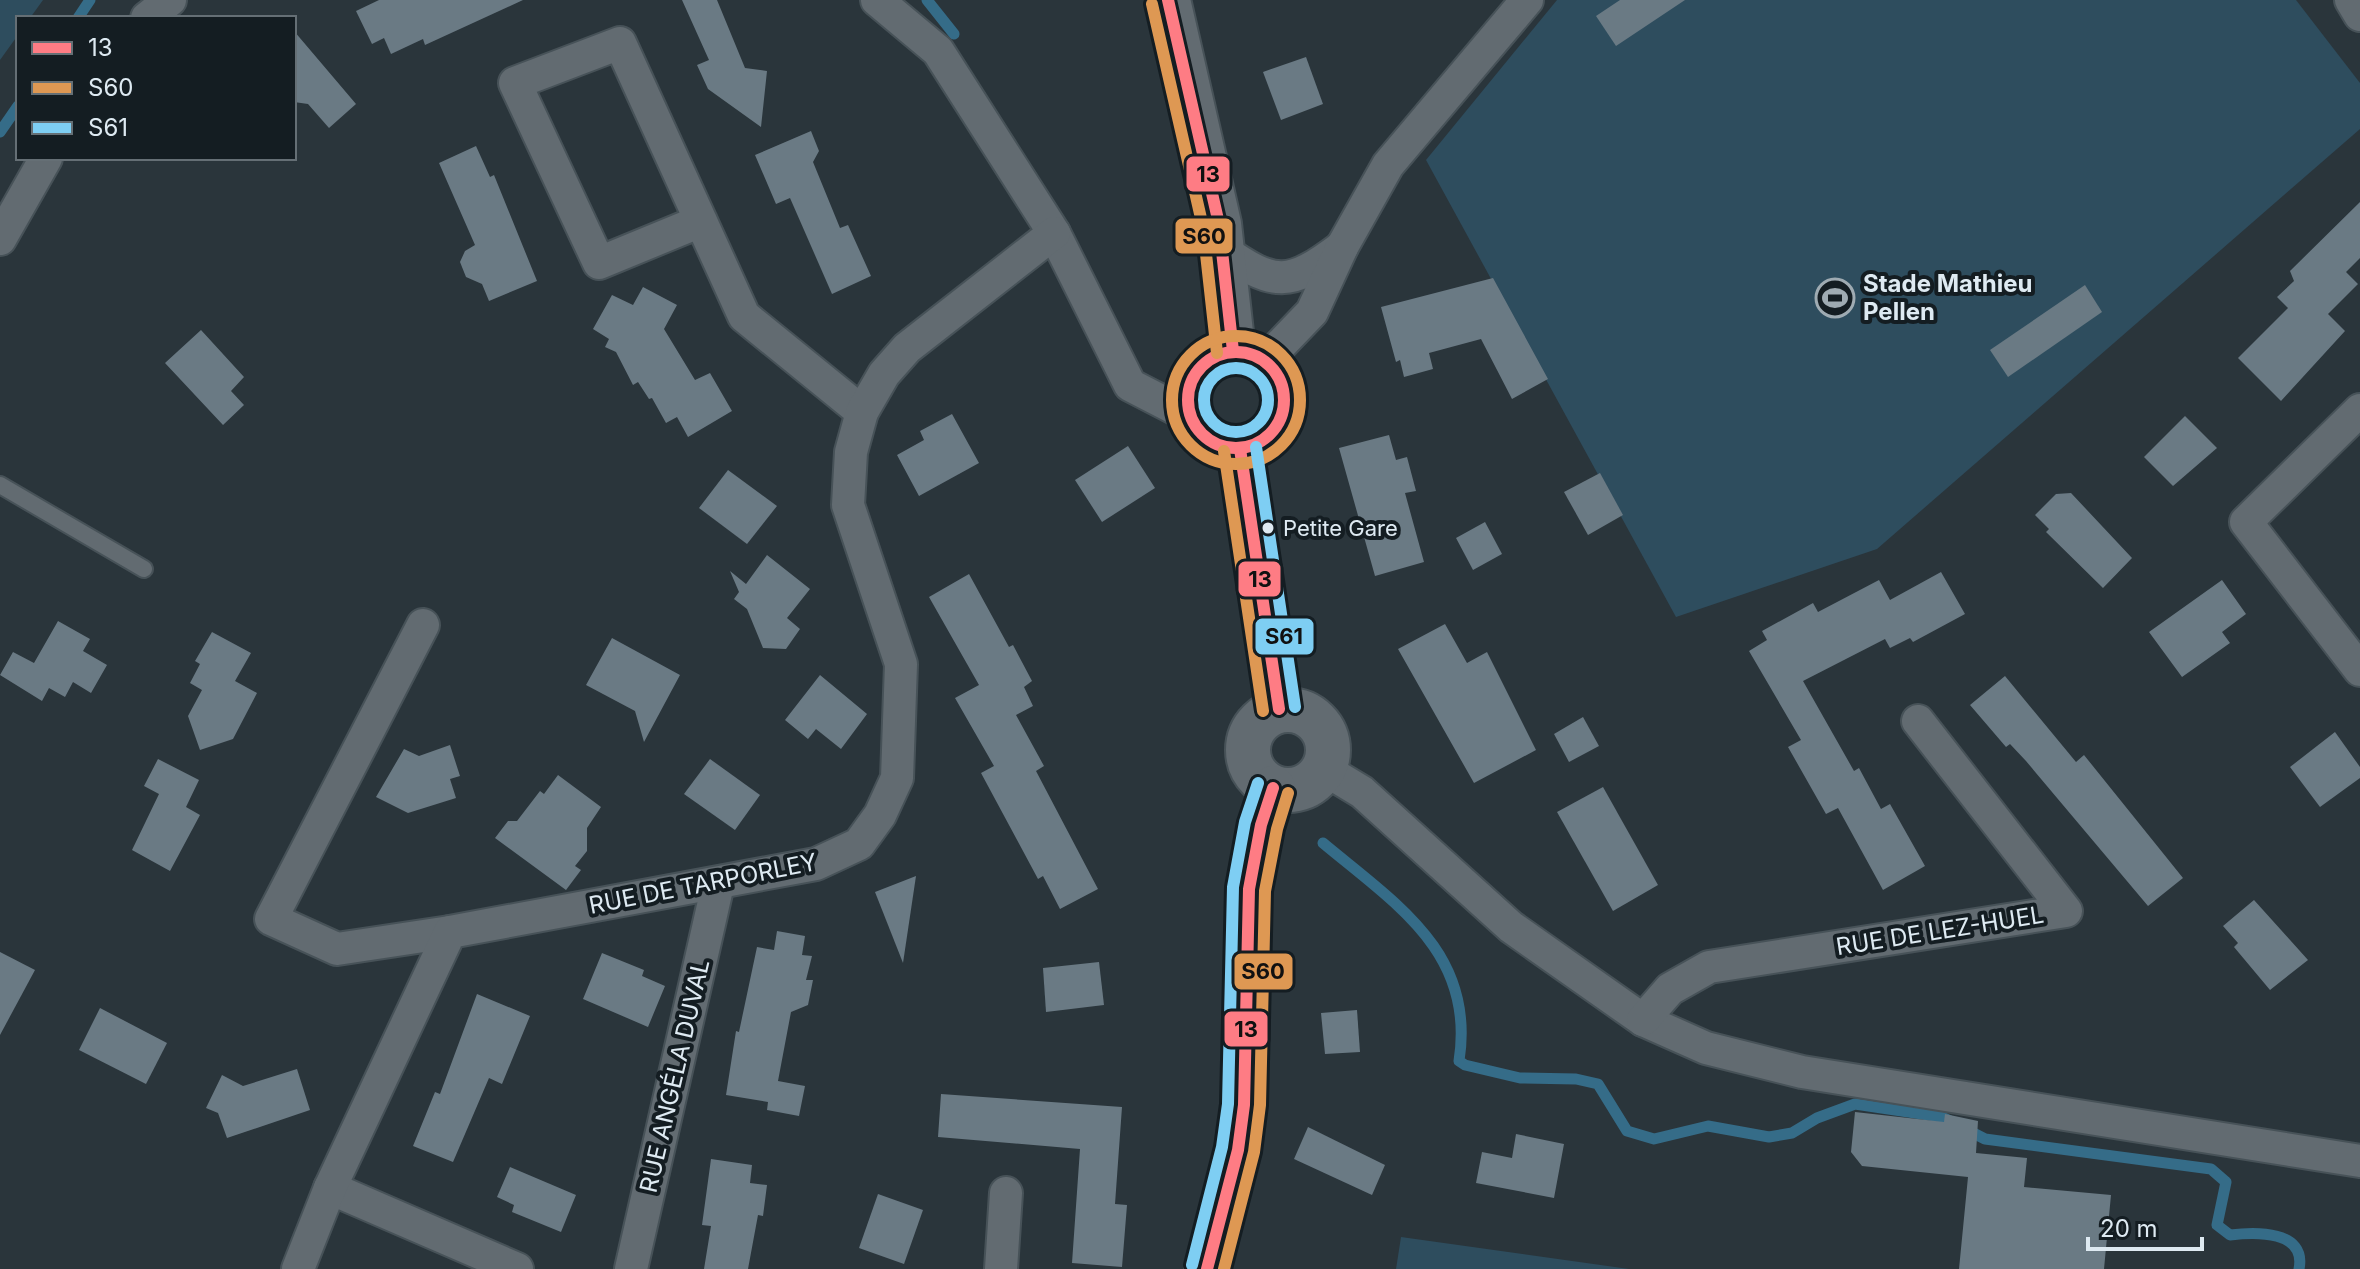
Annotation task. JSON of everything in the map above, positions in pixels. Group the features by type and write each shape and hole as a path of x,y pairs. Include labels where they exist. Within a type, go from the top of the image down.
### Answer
{"street":[{"path":"150,16 170,0"},
{"path":"877,0 938,51 1054,233 1130,385 1190,416 1210,441 1240,449 1259,443 1274,431 1283,413 1284,394 1278,375 1249,356 1221,249 1168,0"},
{"path":"1190,416 1189,387 1195,373 1205,362 1249,356 1312,312 1342,247 1388,165 1527,0"},
{"path":"2351,0 2360,15"},
{"path":"701,221 599,263 515,83 620,43 701,221 744,316 862,412"},
{"path":"0,239 45,160"},
{"name":"RUE DE TARPORLEY","path":"423,625 271,919 337,949 718,884 816,864 859,844 880,815 897,778 901,664 848,505 851,452 862,412 884,374 907,348 1054,233"},
{"path":"1221,249 1257,274 1284,278 1312,270 1342,247"},
{"path":"2360,410 2246,522 2360,670"},
{"path":"1240,449 1279,709"},
{"path":"1279,709 1302,711 1321,725 1328,747 1324,769 1311,784 1292,790 1273,788 1256,776 1247,757 1249,736 1260,719 1279,709"},
{"name":"RUE DE LEZ-HUEL","path":"1643,1020 1670,989 1709,967 2066,911 1918,721"},
{"path":"1324,769 1362,792 1511,927 1643,1020 1706,1048 1802,1072 2360,1161"},
{"path":"1207,1269 1235,1163 1244,1105 1249,889 1261,825 1273,788"},
{"name":"RUE ANGÉLA DUVAL","path":"631,1269 718,884"},
{"path":"298,1269 330,1188 450,932"},
{"path":"330,1188 517,1269"},
{"path":"1001,1269 1006,1193"}],"lane":[{"path":"0,485 144,569"}],"shaded area":[{"path":"0,0 43,0 31,16 16,16 16,38 0,60"},
{"name":"Stade Mathieu Pellen","path":"1557,0 2296,0 2360,83 2360,129 1877,549 1676,617 1426,160"},
{"path":"1401,1237 1629,1269 1396,1269"}],"building":[{"path":"379,0 523,0 425,45 423,39 391,54 384,38 372,44 356,11"},
{"path":"682,0 717,0 745,68 767,71 761,127 708,89 697,65 709,60"},
{"path":"1620,0 1685,0 1616,46 1596,16"},
{"path":"296,33 356,104 329,128 308,104 296,102"},
{"path":"1306,57 1323,104 1281,120 1263,72"},
{"path":"811,131 819,151 813,162 840,228 848,225 871,276 832,294 790,198 776,204 755,155"},
{"path":"476,146 490,177 494,175 537,281 489,301 482,284 466,277 460,262 465,251 475,245 439,163"},
{"path":"2360,202 2360,258 2346,272 2358,284 2328,314 2345,331 2281,401 2238,358 2288,308 2277,297 2294,281 2290,271"},
{"path":"1493,278 1548,379 1512,399 1481,339 1429,353 1433,369 1404,377 1400,360 1396,362 1381,307"},
{"path":"2085,285 2102,312 2008,377 1990,350"},
{"path":"643,287 677,305 664,329 695,380 710,373 732,411 688,437 677,417 666,423 652,398 649,399 638,382 633,385 616,352 605,347 609,339 593,329 612,295 633,305"},
{"path":"201,330 244,377 231,391 244,405 223,425 165,363"},
{"path":"952,414 979,463 919,496 897,455 924,440 920,431"},
{"path":"2185,416 2217,448 2173,486 2144,457"},
{"path":"1389,435 1396,460 1407,457 1416,491 1405,493 1424,562 1375,576 1339,448"},
{"path":"1128,446 1155,488 1102,522 1075,480"},
{"path":"728,470 777,506 747,544 699,508"},
{"path":"1600,473 1623,515 1588,535 1564,492"},
{"path":"2071,493 2132,558 2103,588 2046,532 2049,529 2035,515 2056,494"},
{"path":"1485,522 1502,554 1473,570 1456,538"},
{"path":"767,555 810,589 787,618 800,629 786,649 763,648 747,609 734,599 739,592 730,571 746,584"},
{"path":"1941,572 1965,614 1913,642 1910,638 1890,648 1885,639 1803,681 1854,771 1859,768 1881,809 1890,804 1925,866 1883,890 1838,808 1826,814 1788,747 1801,740 1749,651 1767,640 1762,631 1813,603 1818,612 1879,580 1890,600"},
{"path":"969,574 1009,647 1013,645 1032,681 1024,687 1033,706 1016,715 1044,766 1036,771 1098,889 1060,909 1043,876 1038,879 981,773 994,766 955,698 979,685 929,597"},
{"path":"2222,580 2246,614 2222,632 2230,643 2182,677 2149,632"},
{"path":"58,621 90,639 83,651 107,665 91,693 73,682 65,697 49,688 42,701 0,675 13,652 34,663"},
{"path":"1445,624 1467,663 1487,652 1536,750 1474,783 1398,649"},
{"path":"212,632 251,653 235,681 257,693 233,739 200,750 188,716 202,690 190,683 200,664 195,661"},
{"path":"612,638 680,675 644,742 635,711 586,685"},
{"path":"820,675 867,714 841,749 816,729 808,739 785,720"},
{"path":"2005,676 2076,762 2084,755 2183,878 2148,906 2026,761 2010,744 2006,747 1970,705"},
{"path":"1583,717 1599,746 1569,762 1554,734"},
{"path":"2335,732 2360,767 2360,778 2320,807 2290,767"},
{"path":"450,745 460,776 450,779 456,798 408,813 376,797 404,749 419,756"},
{"path":"158,759 199,780 186,807 200,815 170,871 132,850 159,794 144,786"},
{"path":"710,759 760,795 735,830 684,794"},
{"path":"558,775 601,807 587,828 587,851 575,866 581,870 566,890 495,838 508,821 517,821 540,791 544,794"},
{"path":"1603,787 1658,885 1613,911 1557,812"},
{"path":"916,876 903,963 875,892"},
{"path":"2254,900 2308,960 2270,990 2234,947 2238,943 2223,926"},
{"path":"777,931 805,936 802,955 812,956 806,980 813,980 808,1005 791,1012 778,1081 805,1086 799,1116 767,1110 768,1102 726,1095 736,1031 739,1032 757,947 774,950"},
{"path":"0,952 35,970 0,1035"},
{"path":"602,953 644,970 642,976 665,986 648,1027 583,999"},
{"path":"1099,962 1104,1005 1046,1012 1043,968"},
{"path":"477,994 530,1016 502,1084 489,1078 453,1162 413,1146 435,1092 440,1094"},
{"path":"100,1008 167,1043 146,1084 79,1050"},
{"path":"1357,1010 1360,1052 1325,1054 1321,1013"},
{"path":"297,1069 310,1110 227,1138 218,1113 206,1108 222,1075 243,1086"},
{"path":"941,1094 1122,1107 1115,1204 1127,1205 1122,1267 1072,1263 1080,1149 938,1137"},
{"path":"1855,1112 1944,1122 1945,1114 1978,1121 1976,1153 2027,1158 2024,1187 2111,1195 2104,1269 1959,1269 1968,1177 1862,1166 1851,1152"},
{"path":"1308,1127 1385,1165 1372,1195 1294,1159"},
{"path":"1516,1134 1564,1144 1554,1198 1476,1183 1482,1152 1512,1158"},
{"path":"711,1159 752,1165 750,1183 767,1185 763,1216 758,1215 748,1269 704,1269 711,1226 702,1225"},
{"path":"510,1167 576,1195 561,1232 512,1212 514,1205 497,1197"},
{"path":"878,1194 923,1210 904,1264 859,1248"}],"waterway":[{"path":"79,16 90,0"},
{"path":"927,0 954,34"},
{"path":"0,132 16,109"},
{"path":"1323,843 1403,910 1425,934 1443,961 1455,990 1461,1023 1459,1061 1465,1065 1520,1078 1576,1079 1598,1084 1627,1131 1654,1139 1708,1126 1769,1137 1792,1133 1817,1118 1855,1104 1942,1117 1985,1139 2211,1169 2226,1182 2217,1225 2230,1235 2265,1234 2287,1240 2299,1256 2299,1269"}],"transit line":[{"name":"13","path":"1168,0 1219,224 1233,351"},
{"name":"S60","path":"1152,4 1203,227 1217,353"},
{"name":"S60","path":"1236,336 1261,341 1281,355 1295,375 1300,400 1295,425 1281,445 1261,459 1236,464 1211,459 1191,445 1177,425 1172,400 1177,375 1191,355 1211,341 1236,336"},
{"name":"13","path":"1236,352 1254,355 1270,366 1281,382 1284,400 1281,418 1270,434 1254,445 1236,448 1218,445 1202,434 1191,418 1188,400 1191,382 1202,366 1218,355 1236,352"},
{"name":"S61","path":"1230,368 1242,368 1259,377 1266,388 1268,400 1266,412 1259,423 1242,432 1230,432 1218,427 1209,418 1204,406 1204,394 1209,382 1218,373 1230,368"},
{"name":"S61","path":"1256,447 1295,707"},
{"name":"13","path":"1240,449 1279,709"},
{"name":"S60","path":"1224,451 1263,711"},
{"name":"S61","path":"1192,1265 1222,1147 1228,1104 1233,887 1245,822 1258,783"},
{"name":"13","path":"1207,1269 1238,1150 1244,1105 1249,889 1261,825 1273,788"},
{"name":"S60","path":"1224,1269 1254,1152 1260,1105 1265,891 1277,829 1288,793"}],"place":[{"name":"Stade Mathieu Pellen","path":"1835,298"},
{"name":"Petite Gare","path":"1268,528"}]}
